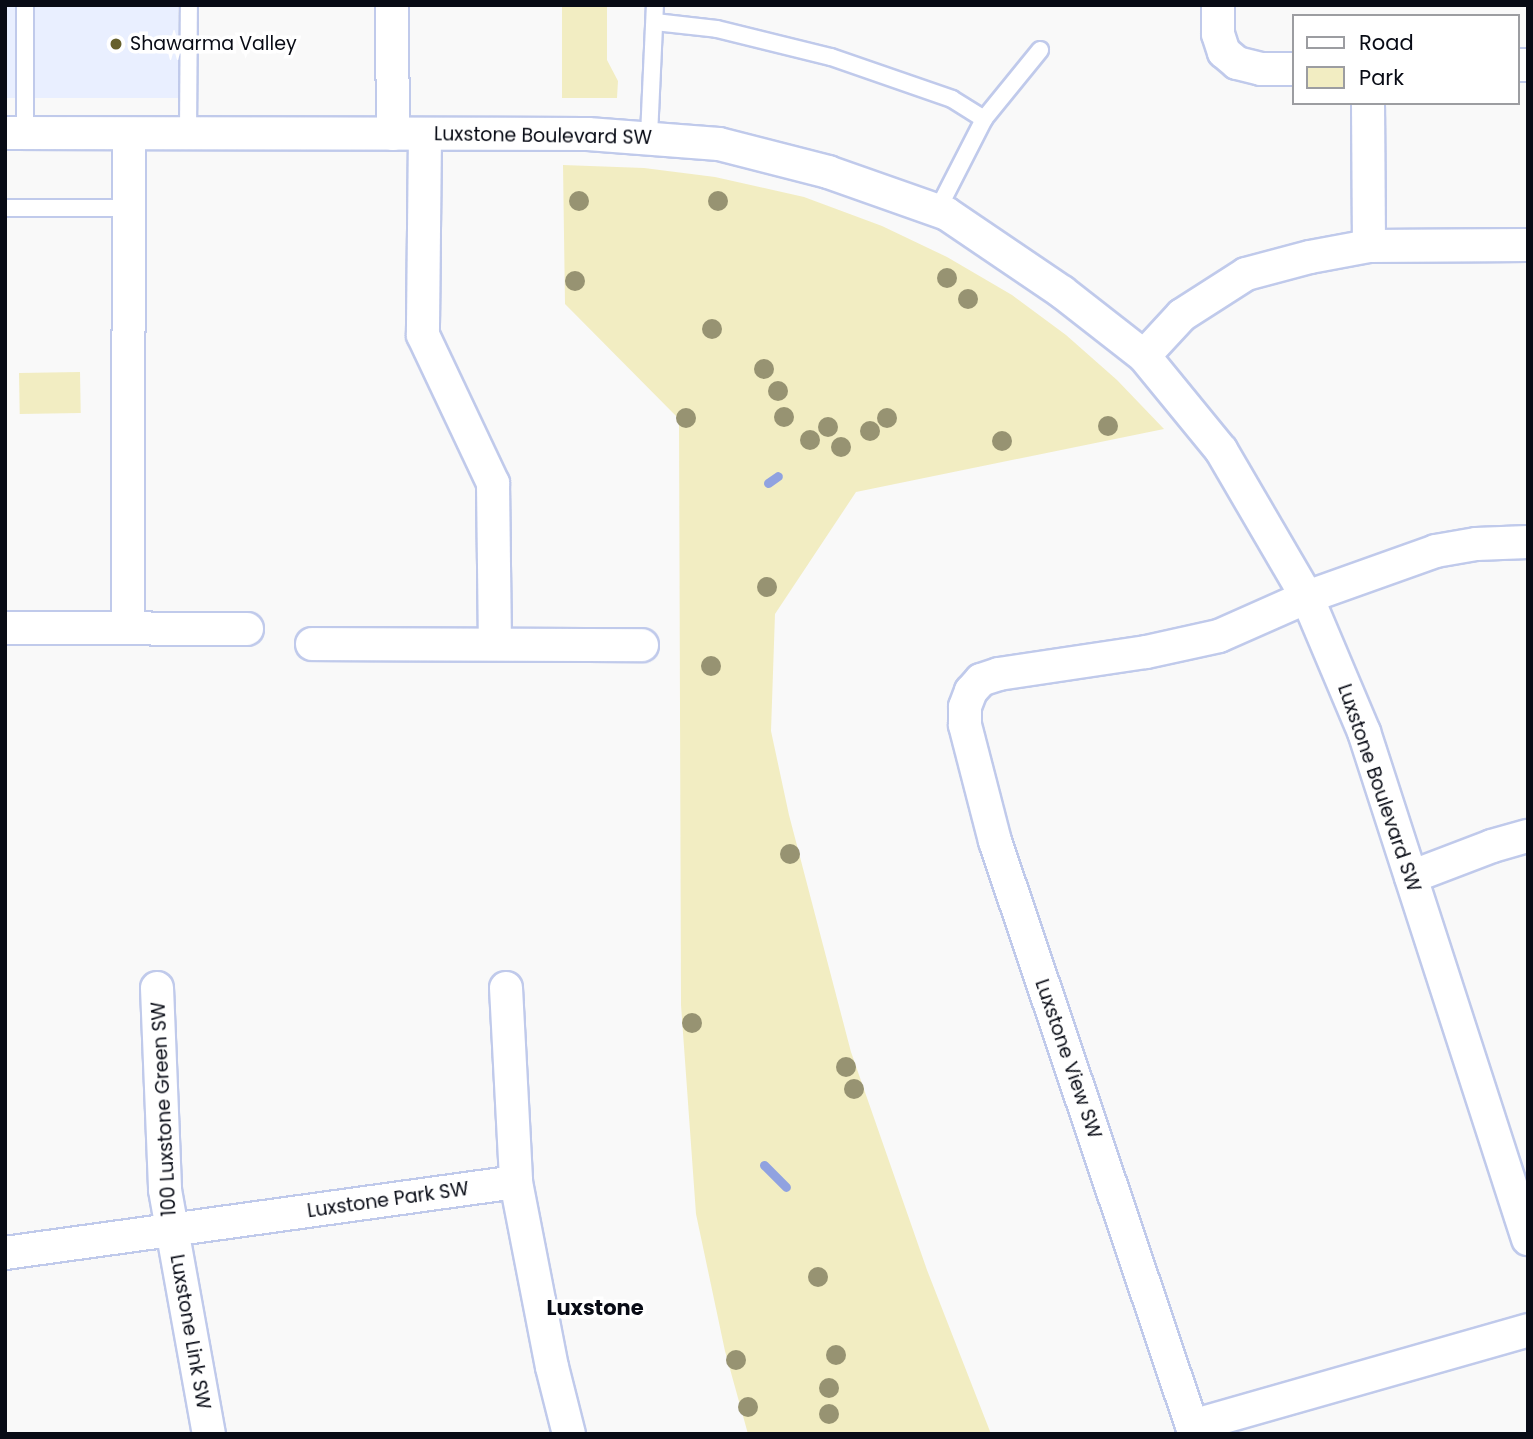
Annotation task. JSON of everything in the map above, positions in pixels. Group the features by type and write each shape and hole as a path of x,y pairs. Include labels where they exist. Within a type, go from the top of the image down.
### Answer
{"street":[{"path":"392,5 393,134"},
{"path":"1218,5 1218,34 1224,52 1237,63 1261,69 1292,69"},
{"path":"1368,105 1369,247"},
{"name":"Luxstone Boulevard SW","path":"15,134 649,136 719,144 828,172 947,214 1062,292 1144,356 1221,450 1307,597 1364,732 1528,1239"},
{"path":"128,628 129,134"},
{"path":"425,134 423,335 493,483 495,645"},
{"path":"1144,356 1182,315 1246,274 1310,257 1369,247 1528,244"},
{"name":"Luxstone View SW","path":"1528,542 1476,544 1436,551 1307,597 1220,636 1146,652 999,674 981,680 971,691 965,707 965,725 995,841 1192,1430 1528,1330"},
{"path":"5,628 247,629"},
{"path":"312,645 642,645"},
{"path":"1410,877 1492,846 1528,836"},
{"name":"100 Luxstone Green SW","path":"157,988 165,1190 171,1231"},
{"path":"506,988 516,1182 552,1367 569,1434"},
{"name":"Luxstone Park SW","path":"5,1253 516,1182"},
{"name":"Luxstone Link SW","path":"171,1231 209,1434"}],"lane":[{"path":"15,134 25,5"},
{"path":"188,134 189,5"},
{"path":"649,136 655,14 831,57 952,99 984,119"},
{"path":"937,211 984,119 1040,50"},
{"path":"5,208 129,208"}],"shaded area":[{"path":"5,5 178,5 178,98 5,98"}],"green space":[{"path":"562,5 607,5 607,60 618,81 617,98 562,98"},
{"path":"563,165 644,168 715,177 804,197 882,226 947,257 1012,295 1066,335 1117,380 1164,429 856,492 775,614 771,731 789,815 851,1052 927,1270 991,1434 748,1434 725,1351 696,1214 681,1005 679,419 565,304"},
{"path":"80,372 81,413 20,414 19,373"}],"waterway":[{"path":"768,483 778,476"},
{"path":"764,1165 786,1187"}],"place":[{"name":"Shawarma Valley","path":"116,44"}],"district":[{"name":"Luxstone","path":"595,1308"}]}
